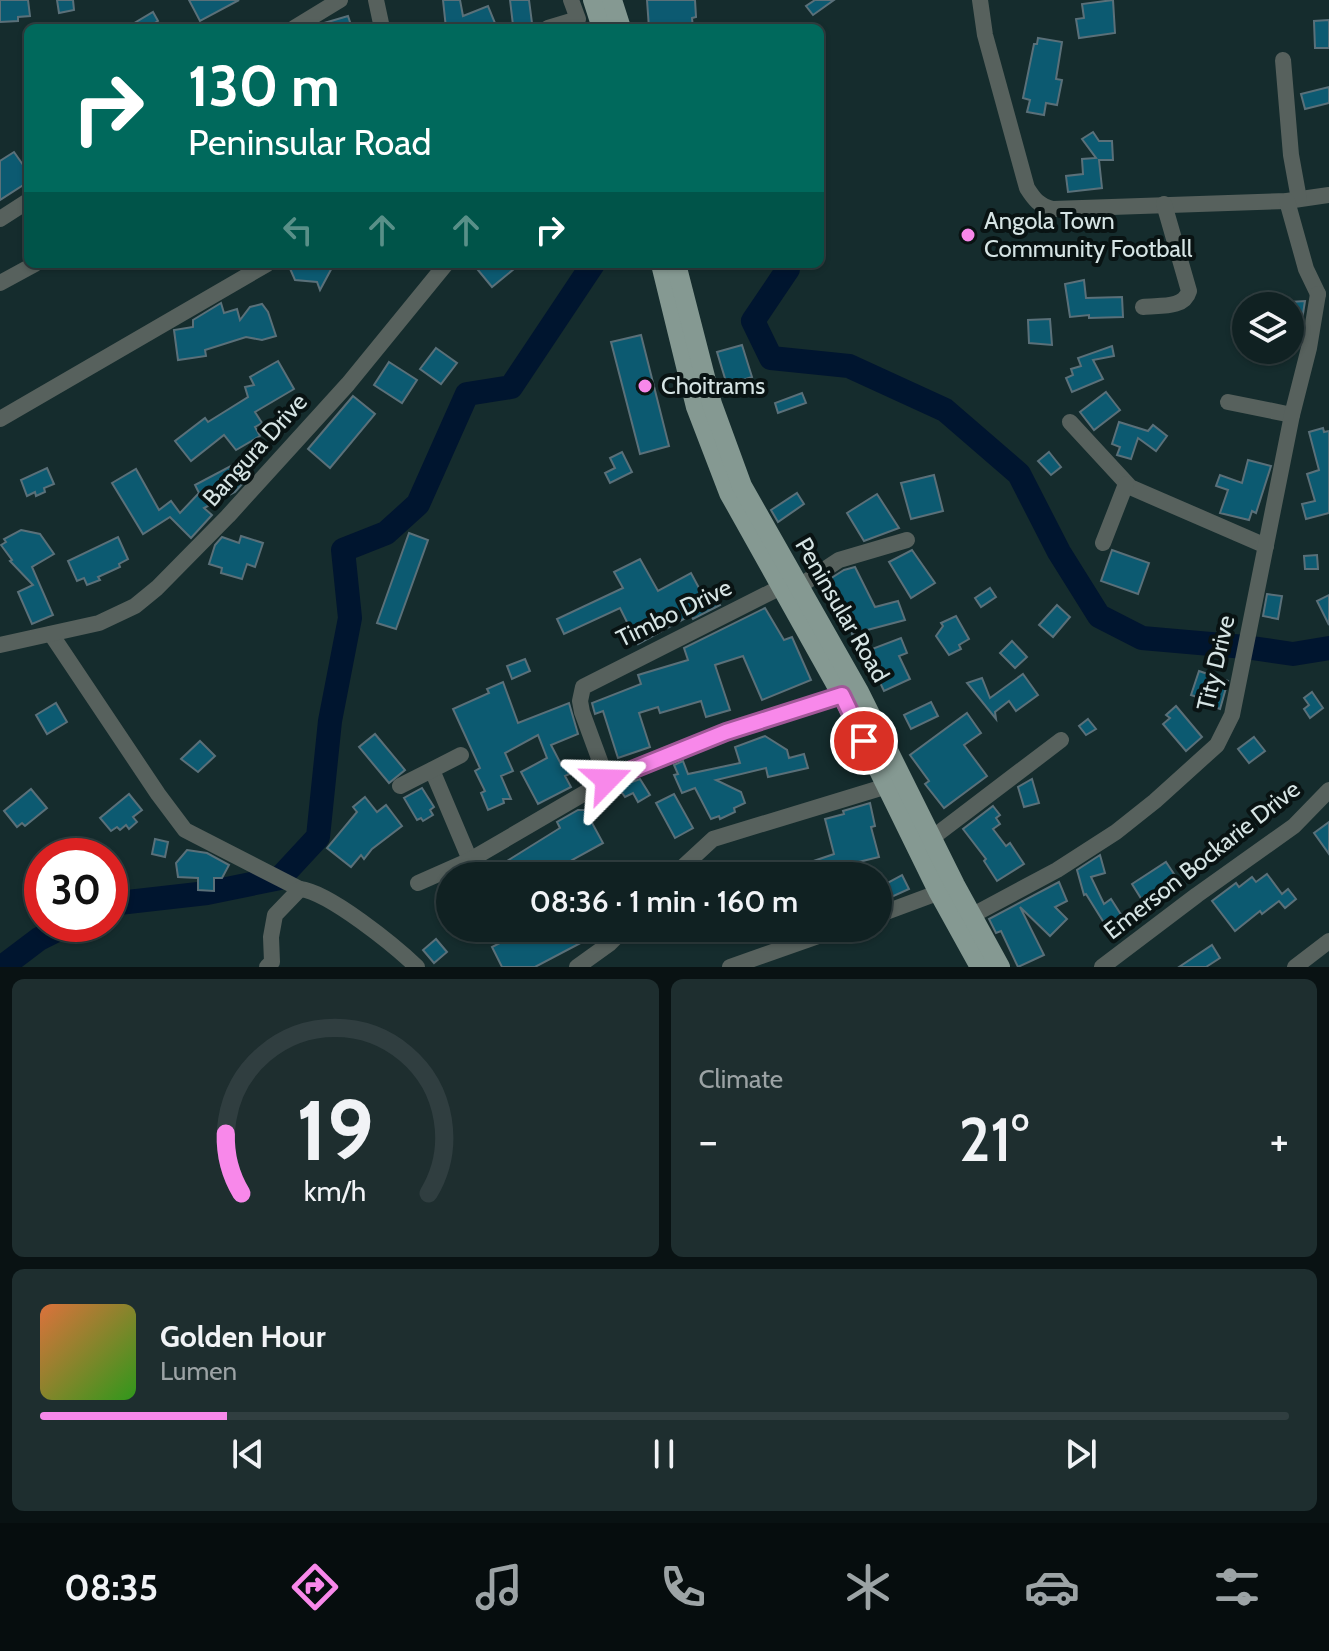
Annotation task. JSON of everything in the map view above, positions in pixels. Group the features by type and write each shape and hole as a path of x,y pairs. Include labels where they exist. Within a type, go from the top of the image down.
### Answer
{"main road":[{"path":"593,0 601,24"},
{"path":"612,0 620,24"},
{"name":"Peninsular Road","path":"662,268 696,407 729,493 859,692 895,784 947,889 980,967"},
{"name":"Peninsular Road","path":"677,268 712,404 742,486 842,695 895,784 932,838 947,889 971,916 1000,967"}],"street":[{"path":"301,24 340,0"},
{"path":"376,0 381,24"},
{"path":"561,24 578,19 571,0"},
{"path":"980,0 985,35 1027,188 1034,200 1044,207 1293,200 1329,195"},
{"path":"1283,60 1293,200 1306,269 1323,291"},
{"path":"0,219 24,204"},
{"path":"1143,307 1181,302 1187,298 1189,291 1164,204"},
{"path":"0,283 28,268"},
{"path":"0,419 260,268"},
{"name":"Bangura Drive","path":"0,645 99,623 135,606 157,588 228,516 348,384 443,268"},
{"name":"Tity Drive","path":"971,916 1057,870 1116,832 1217,745 1232,715 1292,415 1323,291"},
{"path":"1228,402 1292,415"},
{"path":"1070,422 1126,484 1266,546"},
{"path":"1103,543 1126,484"},
{"name":"Timbo Drive","path":"607,780 580,701 583,687 588,682 790,587 839,560 907,540"},
{"path":"51,634 185,830 323,897 397,948 417,967"},
{"path":"418,883 470,860 607,780 726,732 842,695"},
{"path":"932,838 1061,740"},
{"path":"400,786 461,755"},
{"path":"432,770 470,860"},
{"path":"688,862 713,839 895,784"},
{"name":"Emerson Bockarie Drive","path":"1102,967 1294,826 1329,790"},
{"path":"267,967 272,962 271,937 275,915 295,886"},
{"path":"892,910 947,889"},
{"path":"1295,967 1329,941"},
{"path":"577,967 611,942"},
{"path":"730,967 801,942"}],"building":[{"path":"0,0 28,0 30,16 18,17 18,21 0,22"},
{"path":"57,0 73,0 74,10 59,13"},
{"path":"189,0 239,0 200,21"},
{"path":"443,0 460,0 463,16 488,6 495,24 446,24"},
{"path":"510,0 529,0 532,23 513,24"},
{"path":"647,0 695,0 696,17 692,18 693,24 649,24"},
{"path":"815,0 834,0 813,15 806,6"},
{"path":"1113,0 1115,33 1079,38 1076,19 1084,18 1082,4"},
{"path":"153,12 158,21 153,24 133,24"},
{"path":"348,16 351,24 321,24"},
{"path":"1329,20 1329,48 1315,48 1314,21"},
{"path":"1038,38 1062,42 1056,79 1062,80 1057,105 1046,103 1044,115 1027,112 1030,100 1023,98 1034,44 1037,44"},
{"path":"1329,87 1329,103 1305,109 1301,94"},
{"path":"1093,132 1099,141 1112,141 1113,160 1099,160 1102,188 1068,192 1066,176 1083,174 1082,159 1096,158 1082,139"},
{"path":"14,152 24,166 24,185 0,200 0,161"},
{"path":"290,268 332,268 320,290 317,282 295,280"},
{"path":"476,268 515,268 492,287"},
{"path":"1084,280 1086,298 1122,297 1123,317 1070,317 1065,284"},
{"path":"221,303 224,313 237,309 240,320 250,307 262,304 276,336 262,340 246,337 205,350 206,356 178,360 174,330 193,327 193,320"},
{"path":"1050,319 1052,345 1029,343 1028,320"},
{"path":"641,335 669,446 640,454 611,342"},
{"path":"742,345 752,377 727,385 717,352"},
{"path":"1112,346 1114,356 1093,360 1103,379 1072,392 1066,378 1073,375 1071,369 1081,366 1078,358"},
{"path":"436,348 457,363 441,384 420,369"},
{"path":"278,361 294,389 255,412 262,423 255,427 260,436 236,450 224,435 191,461 175,441 205,418 208,422 248,397 245,387 254,385 250,377"},
{"path":"389,362 417,380 402,403 374,385"},
{"path":"1106,392 1120,410 1094,430 1080,412"},
{"path":"802,393 806,403 778,413 775,403"},
{"path":"353,396 375,414 330,468 308,449"},
{"path":"1119,422 1148,431 1153,425 1167,436 1156,451 1138,438 1131,459 1117,455 1120,447 1112,444"},
{"path":"1323,428 1324,432 1329,431 1329,513 1306,519 1302,504 1315,501 1307,474 1319,470 1309,432"},
{"path":"622,452 632,472 610,483 605,473 615,468 610,458"},
{"path":"1049,452 1061,467 1051,475 1038,461"},
{"path":"244,459 252,473 235,492 204,508 212,515 191,538 170,517 143,534 112,483 136,469 159,510 171,501 180,513 199,493 195,485"},
{"path":"1248,460 1271,466 1256,513 1252,511 1249,520 1220,513 1228,490 1216,486 1220,475 1242,483"},
{"path":"47,468 54,484 36,496 35,492 27,496 21,480"},
{"path":"934,475 943,511 911,519 901,483"},
{"path":"797,493 804,504 778,522 771,510"},
{"path":"877,494 899,528 864,541 847,513"},
{"path":"21,530 40,534 54,554 32,567 53,615 32,624 18,592 33,585 10,561 1,545 6,542 4,539"},
{"path":"409,533 428,540 396,629 377,623"},
{"path":"241,536 263,543 255,567 247,564 242,579 221,573 222,568 209,564 215,545 222,537 239,543"},
{"path":"118,537 128,559 119,564 120,567 98,577 100,580 87,585 84,578 77,581 68,561"},
{"path":"912,550 935,583 911,598 889,562"},
{"path":"1112,550 1149,563 1138,594 1101,581"},
{"path":"1317,555 1318,569 1305,569 1304,556"},
{"path":"640,559 658,591 691,573 706,601 714,595 720,605 693,619 691,615 638,644 620,608 564,634 557,619 623,588 614,572"},
{"path":"855,567 875,607 898,601 905,620 852,634 845,609 836,613 822,584"},
{"path":"990,588 996,597 981,607 975,598"},
{"path":"1267,594 1282,596 1278,619 1263,616"},
{"path":"1329,595 1329,625 1317,601"},
{"path":"1057,605 1070,617 1053,637 1039,625"},
{"path":"765,608 784,640 792,637 811,680 762,700 743,656 715,665 730,710 706,717 701,701 660,713 658,707 639,713 650,747 618,758 603,711 595,714 592,703 641,684 638,675 688,660 684,648"},
{"path":"956,616 969,639 959,645 961,649 949,655 936,636 943,626 941,623"},
{"path":"901,638 907,653 899,656 910,679 884,691 875,672 880,670 872,649"},
{"path":"1012,641 1027,657 1015,668 1000,653"},
{"path":"525,659 530,671 512,679 507,666"},
{"path":"1199,671 1228,681 1220,709 1209,705 1210,701 1191,695"},
{"path":"1023,674 1038,695 1016,711 1009,701 995,712 996,719 967,683 982,678 990,698"},
{"path":"503,682 518,723 569,703 578,734 551,745 562,766 569,763 574,772 565,776 571,787 538,804 521,772 547,758 538,735 505,753 513,771 501,776 511,799 503,799 504,803 488,810 481,793 485,791 475,771 480,768 453,709 489,693 487,689"},
{"path":"1312,692 1323,708 1310,718 1304,709 1309,705 1304,698"},
{"path":"931,702 938,716 911,729 904,715"},
{"path":"56,703 67,722 47,734 36,715"},
{"path":"1176,706 1202,737 1186,751 1163,724 1170,718 1166,715"},
{"path":"967,713 981,733 964,745 987,776 944,808 925,784 929,781 910,755"},
{"path":"1088,719 1096,729 1086,735 1079,726"},
{"path":"375,734 405,770 389,783 359,747"},
{"path":"765,736 787,750 789,758 804,754 808,768 768,777 766,768 716,780 741,792 745,803 720,819 719,816 711,819 695,788 682,793 674,775 678,774 674,765 683,761 688,774 740,763 735,747"},
{"path":"1254,737 1265,751 1249,763 1238,749"},
{"path":"200,741 215,756 198,772 181,759"},
{"path":"640,779 650,795 638,802 633,793 625,797 618,787"},
{"path":"1032,779 1039,803 1024,807 1018,787"},
{"path":"422,788 434,807 430,810 433,815 423,821 421,818 417,820 404,798"},
{"path":"31,789 47,808 25,826 22,823 17,827 4,811"},
{"path":"129,794 142,810 133,817 137,822 129,829 126,825 120,830 117,827 111,831 100,818"},
{"path":"674,794 693,828 675,838 656,803"},
{"path":"365,797 377,812 386,805 402,826 364,859 361,855 351,867 327,848 357,812 353,807"},
{"path":"870,803 875,826 871,827 879,857 858,862 811,862 834,854 825,819 844,814 843,811"},
{"path":"993,806 1000,815 996,818 1000,824 993,829 1006,846 1010,843 1024,864 997,881 984,861 986,859 963,829"},
{"path":"578,810 585,810 603,843 572,860 573,862 505,862 560,828 557,822"},
{"path":"1329,822 1329,854 1314,833"},
{"path":"155,839 168,842 165,857 152,854"},
{"path":"187,850 207,853 229,865 222,878 214,878 214,891 198,890 198,878 178,877 176,863"},
{"path":"1100,855 1105,873 1091,877 1104,904 1111,899 1127,924 1111,934 1084,895 1077,870"},
{"path":"1166,862 1182,886 1147,908 1132,884"},
{"path":"1267,874 1282,894 1288,889 1296,899 1285,908 1279,901 1262,914 1260,911 1235,931 1212,901 1236,883 1239,887 1252,877 1256,882"},
{"path":"902,875 909,889 892,897 892,880"},
{"path":"1059,882 1067,901 1055,907 1067,919 1050,936 1020,907 1044,955 1018,967 1001,931 996,933 989,919"},
{"path":"436,939 447,952 434,963 423,950"},
{"path":"502,942 582,942 535,967 502,967 492,947"},
{"path":"1212,945 1220,958 1206,967 1179,967"}],"waterway":[{"path":"128,902 207,893 280,878 318,837 330,721 350,618 343,550 386,533 418,504 467,394 511,387 590,268"},
{"path":"788,268 753,321 771,358 849,366 945,410 1019,474 1059,552 1099,616 1142,638 1293,654 1329,648"},
{"path":"2,967 35,942"}],"place":[{"name":"Angola Town Community Football","path":"968,235"},
{"name":"Choitrams","path":"645,386"}],"route":[{"path":"607,780 726,732 842,695 864,741"}]}
